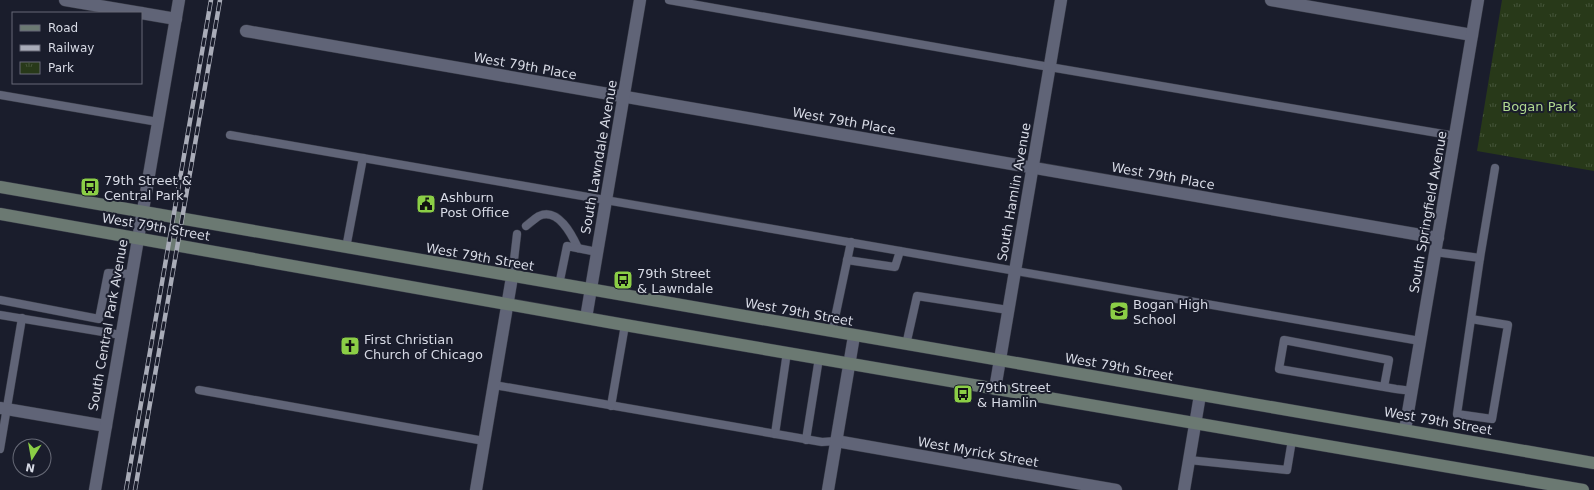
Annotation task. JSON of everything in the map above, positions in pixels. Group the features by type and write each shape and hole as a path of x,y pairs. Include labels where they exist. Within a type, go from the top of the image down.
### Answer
{"main road":[{"name":"West 79th Street","path":"0,187 512,277 1594,463"},
{"name":"West 79th Street","path":"0,214 624,325 1196,423 1539,486 1583,490"}],"street":[{"path":"65,0 135,12"},
{"name":"South Central Park Avenue","path":"95,490 179,0"},
{"name":"South Lawndale Avenue","path":"586,318 640,0"},
{"name":"South Hamlin Avenue","path":"995,389 1061,0"},
{"path":"1272,0 1472,35"},
{"name":"South Springfield Avenue","path":"1405,430 1478,0"},
{"path":"142,13 176,19"},
{"name":"West 79th Place","path":"246,31 1438,238"},
{"path":"476,490 512,277"},
{"path":"828,490 854,336"},
{"path":"1184,490 1200,395"},
{"path":"3,409 106,426"},
{"name":"West Myrick Street","path":"836,441 1116,490"}],"lane":[{"path":"669,0 1455,136"},
{"path":"0,95 158,122"},
{"path":"230,135 1420,341"},
{"path":"346,248 363,158"},
{"path":"1471,319 1508,326 1492,419 1457,414 1471,319 1480,258 1495,168"},
{"path":"526,226 540,216 549,215 560,220 572,234 578,248"},
{"path":"512,277 517,234"},
{"path":"832,332 851,242"},
{"path":"559,285 567,246 597,252"},
{"path":"847,260 895,267 900,251"},
{"path":"1435,252 1480,258"},
{"path":"0,300 99,319 108,273 131,274"},
{"path":"906,345 917,296 1008,310"},
{"path":"0,315 121,335"},
{"path":"0,449 3,409 22,318"},
{"path":"611,406 624,325"},
{"path":"1384,387 1389,360 1284,340 1279,369 1384,387 1412,391"},
{"path":"775,434 787,352"},
{"path":"806,440 819,358"},
{"path":"494,385 806,440 822,442 836,441"},
{"path":"199,390 484,441"},
{"path":"1189,460 1287,470 1292,440"}],"green space":[{"name":"Bogan Park","path":"1502,0 1594,0 1594,171 1477,151"}],"railway":[{"path":"126,490 211,0"},
{"path":"135,490 220,0"}],"place":[{"name":"79th Street & Central Park","path":"90,187"},
{"name":"Ashburn Post Office","path":"426,204"},
{"name":"79th Street & Lawndale","path":"623,280"},
{"name":"Bogan High School","path":"1119,311"},
{"name":"First Christian Church of Chicago","path":"350,346"},
{"name":"79th Street & Hamlin","path":"963,394"}]}
